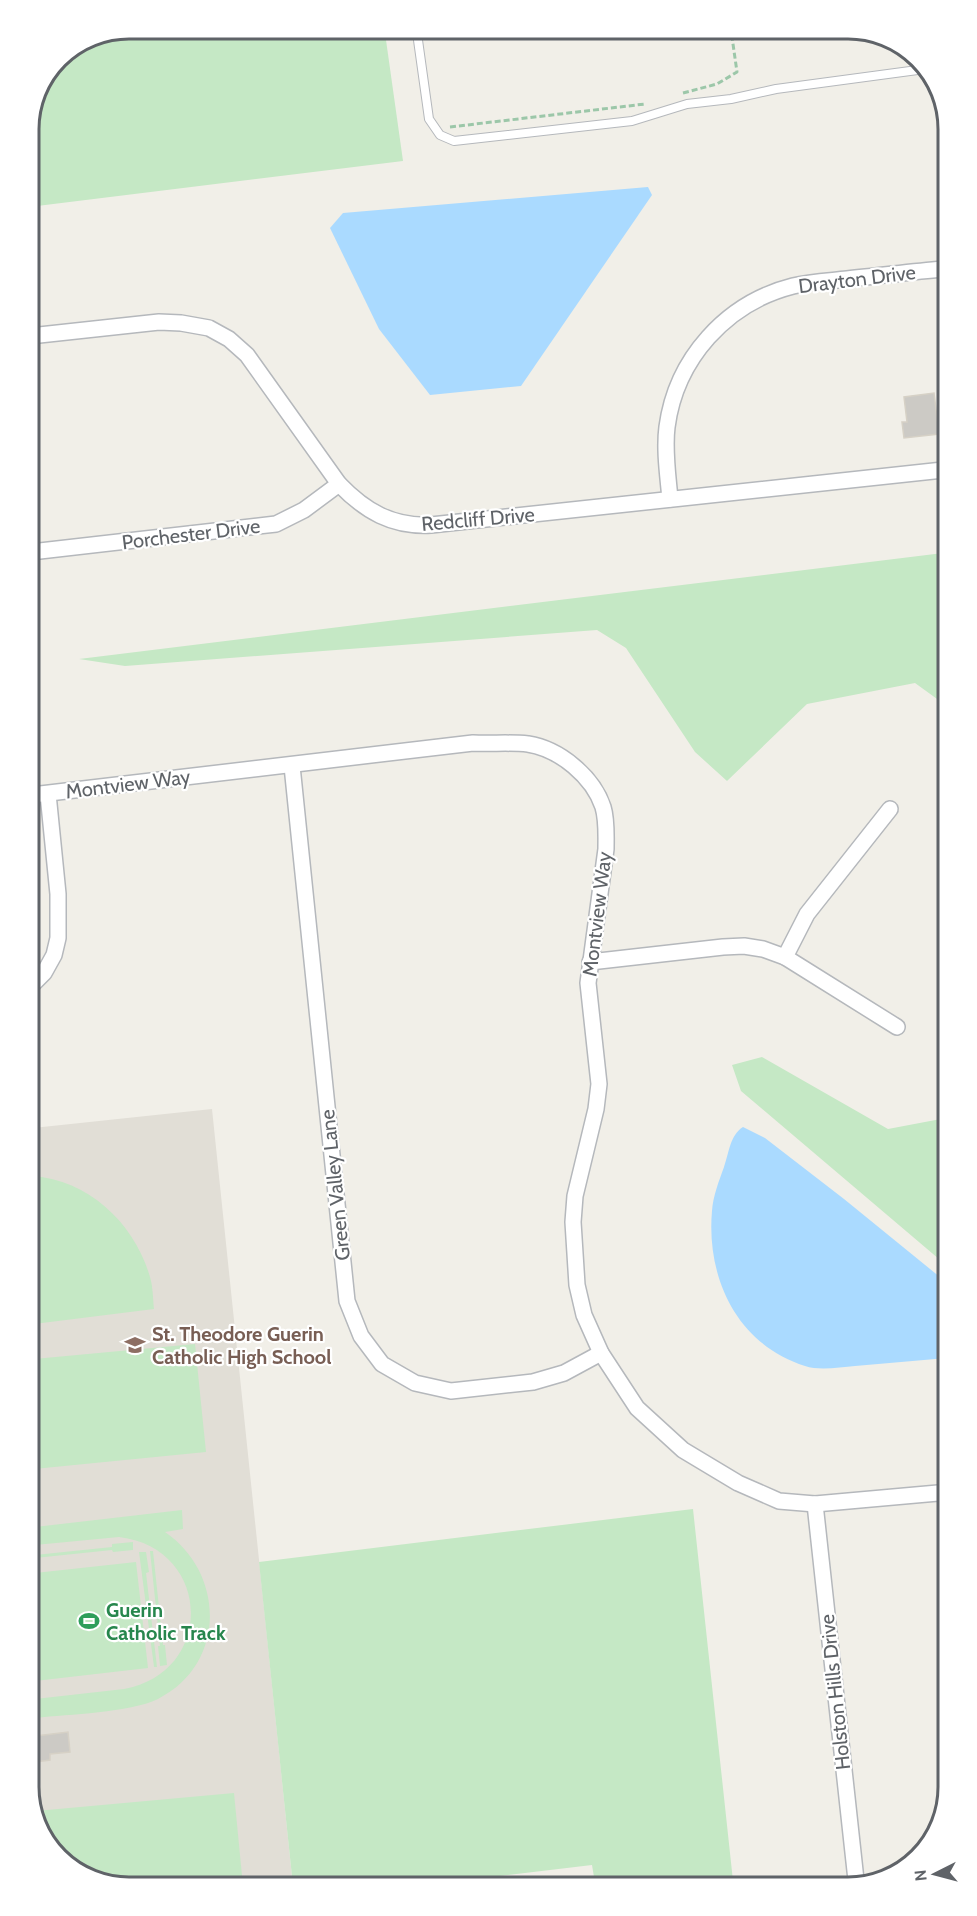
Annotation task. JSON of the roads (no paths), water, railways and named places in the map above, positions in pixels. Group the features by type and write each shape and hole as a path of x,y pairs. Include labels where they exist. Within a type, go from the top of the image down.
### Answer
{"street":[{"name":"Drayton Drive","path":"670,499 666,445 669,412 685,369 705,340 724,322 761,298 794,286 938,269"},
{"name":"Redcliff Drive","path":"39,335 159,322 181,322 209,328 230,339 247,355 339,484 360,505 392,522 416,526 938,471"},
{"name":"Porchester Drive","path":"39,551 276,524 304,510 339,484"},
{"name":"Montview Way","path":"39,795 473,744 528,744 562,758 580,772 593,788 603,808 606,830 606,849 588,982 598,1084 596,1108 575,1196 573,1246 577,1285 584,1315 601,1353 636,1408 683,1450 738,1483 779,1501 815,1504 938,1493"},
{"name":"Green Valley Lane","path":"292,766 347,1301 361,1336 382,1364 415,1383 452,1391 533,1382 564,1373 601,1353"},
{"path":"39,978 54,955 58,938 58,894 48,794"},
{"path":"785,957 807,914 852,854 890,809"},
{"path":"590,962 744,946 763,949 785,957 897,1027"},
{"name":"Holston Hills Drive","path":"815,1504 856,1876"}],"lane":[{"path":"418,39 429,119 440,135 454,141 632,121 687,104 731,99 776,89 916,70"}],"water":[{"path":"648,187 652,195 521,386 430,395 379,329 330,228 343,213"},
{"path":"743,1127 765,1138 938,1275 938,1359 830,1368 805,1366 782,1356 761,1342 745,1326 731,1306 721,1284 712,1236 712,1211 716,1189 733,1139"}],"place":[{"name":"St. Theodore Guerin Catholic High School","path":"135,1345"},
{"name":"Guerin Catholic Track","path":"89,1621"}]}
